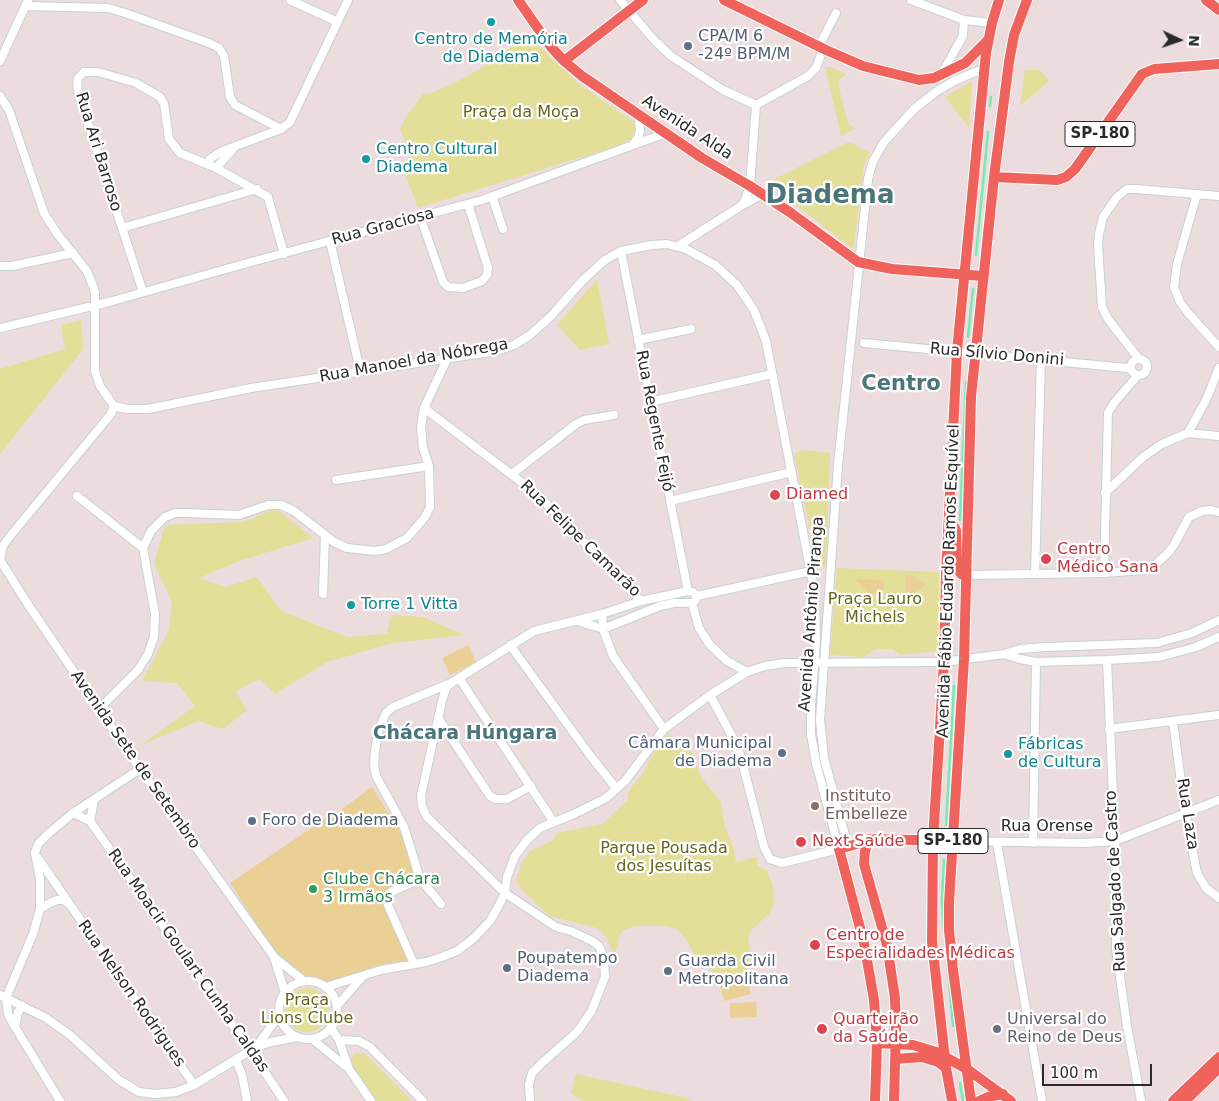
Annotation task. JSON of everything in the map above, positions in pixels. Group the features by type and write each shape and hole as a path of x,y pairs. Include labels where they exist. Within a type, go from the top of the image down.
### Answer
{"main road":[{"name":"Avenida Alda","path":"518,0 551,47 564,61 702,158 763,194 858,262"},
{"path":"564,61 643,0"},
{"path":"724,0 863,66 908,78 926,80 940,76 965,63 988,40"},
{"name":"SP-180","path":"985,68 988,40 999,0"},
{"name":"Avenida Fábio Eduardo Ramos Esquível","path":"971,1101 949,930 949,903 964,659 971,397 994,177 1009,62 1018,22 1027,0"},
{"path":"1206,0 1219,10"},
{"name":"SP-180","path":"994,177 1057,180 1066,177 1076,169 1142,74 1154,69 1219,64"},
{"name":"Avenida Fábio Eduardo Ramos Esquível","path":"952,1101 944,1055 932,942 933,840 944,662 948,516 956,351 985,68"},
{"path":"858,262 892,269 983,276"},
{"path":"948,516 956,530 957,569 961,574 966,575"},
{"path":"869,839 865,851 864,864 882,923 895,998 894,1101"},
{"name":"Rua Orense","path":"844,847 869,839 953,841"},
{"name":"Avenida Antônio Piranga","path":"844,847 871,974 877,1043 875,1101"},
{"path":"877,1043 924,1048 944,1055 1007,1098"},
{"path":"895,1059 922,1057 938,1062 946,1068"},
{"path":"1173,1101 1219,1057"},
{"path":"1185,1101 1219,1068"},
{"path":"948,1079 956,1072 967,1069"},
{"path":"979,1101 988,1097 1007,1098"}],"street":[{"path":"290,0 338,22"},
{"path":"207,164 216,155 281,129 290,122 348,0"},
{"path":"620,0 654,40 672,56 723,90 756,105"},
{"path":"911,0 964,20 992,23"},
{"path":"0,61 26,3 108,8 210,43 219,48 224,56 230,98 235,105 281,129"},
{"path":"756,105 808,76 816,68 821,47 836,12"},
{"path":"940,76 963,36 964,20"},
{"name":"Avenida Antônio Piranga","path":"844,847 813,747 811,720 819,662 858,262 868,179 873,161 884,142 914,109 936,91 985,68"},
{"name":"Rua Ari Barroso","path":"143,292 79,96 78,78 84,72 98,72 136,84 160,97 164,104 169,139 180,153 216,168 256,190"},
{"path":"0,96 8,110 44,213 58,235 87,271 95,292 95,371 100,386 114,406 111,414 2,546 0,561"},
{"path":"741,206 750,186 756,105"},
{"path":"634,143 639,136 640,130 638,114"},
{"name":"Rua Graciosa","path":"0,328 95,305 468,204 666,133"},
{"path":"216,168 234,147"},
{"path":"1104,573 1108,413 1114,403 1146,368 1143,361 1139,359 1108,319 1102,307 1098,260 1099,234 1103,217 1122,191 1127,190 1136,189 1219,196"},
{"path":"122,228 256,190 268,197 284,254"},
{"path":"678,246 763,194"},
{"path":"1197,194 1177,264 1174,288 1184,307 1219,346"},
{"path":"492,196 503,229"},
{"path":"420,216 443,282 448,287 463,288 482,281 487,275 488,268 468,204"},
{"path":"330,241 360,370"},
{"name":"Rua Manoel da Nóbrega","path":"114,406 148,410 251,388 360,370 497,351 514,345 530,335 605,260 621,251 652,245 667,244 678,246 716,265 737,285 754,310 766,341 811,571 816,610 819,662"},
{"name":"Rua Regente Feijó","path":"621,251 688,591"},
{"path":"0,266 12,266 73,254"},
{"path":"638,340 691,329"},
{"name":"Rua Sílvio Donini","path":"864,343 1127,368 1131,366"},
{"path":"99,709 138,670 148,654 154,637 155,614 143,548 151,531 165,517 187,513 239,515 268,505 282,505 294,510 334,542 347,548 364,550 386,549 407,538 425,517 430,507 429,466 423,448 421,427 424,408 448,357"},
{"path":"1035,574 1041,359"},
{"path":"1138,375 1132,371 1131,366 1134,360 1139,359"},
{"path":"1188,433 1209,394 1219,368"},
{"path":"650,402 772,374"},
{"name":"Rua Felipe Camarão","path":"424,408 537,494 641,600 688,591"},
{"path":"512,474 576,424 584,420 614,415"},
{"path":"1105,493 1151,451 1188,433 1219,436"},
{"path":"336,480 429,466"},
{"path":"670,501 792,472"},
{"path":"77,496 143,548"},
{"path":"966,575 1104,573 1144,570 1162,560 1174,545 1189,516 1202,511 1219,512"},
{"path":"323,594 325,535"},
{"name":"Avenida Sete de Setembro","path":"0,561 140,769 274,957 304,982"},
{"name":"Rua Felipe Camarão","path":"603,629 666,604 811,571"},
{"path":"688,591 693,592 699,628 710,645 727,661 747,672"},
{"path":"441,904 420,879 404,827 376,776 374,765 378,734 386,713 393,706 459,678 534,631 602,614 641,600 643,612"},
{"path":"602,614 603,629 614,656 664,729"},
{"path":"326,987 364,975 426,962 457,951 474,938 490,921 504,893 507,877 515,856 527,840 540,828 599,801 625,781 664,729 710,695 747,672 765,666 784,663 944,662 1051,647 1157,643 1192,633 1219,620"},
{"path":"577,621 603,629"},
{"path":"1004,654 1036,662 1159,657 1176,653 1219,637"},
{"path":"510,645 616,788"},
{"path":"1051,647 1051,661"},
{"name":"Rua Salgado de Castro","path":"1107,660 1115,841 1116,950 1127,1026 1141,1101"},
{"path":"1033,842 1036,662"},
{"path":"459,678 554,821"},
{"path":"451,682 446,688 438,718 422,796 422,806 426,816 504,893 556,927 576,934 600,946 604,958 604,977 591,1012 577,1032 532,1073 529,1084 530,1101"},
{"path":"710,695 733,738 740,757 764,847 770,859 782,863 844,847"},
{"path":"1109,729 1219,715"},
{"path":"438,718 490,796 494,799 507,799 531,786"},
{"name":"Rua Laza","path":"1173,721 1185,812 1197,873 1206,888 1219,898"},
{"path":"60,1101 15,1027 8,1014 3,997 33,934 40,910 40,879 34,853 41,840 73,814 140,769"},
{"path":"73,814 90,821 94,800"},
{"name":"Rua Orense","path":"953,841 997,843 1093,843 1115,841 1219,800"},
{"name":"Rua Moacir Goulart Cunha Caldas","path":"90,821 231,1022 254,1048 262,1068 284,1101"},
{"path":"997,843 1042,1101"},
{"name":"Rua Nelson Rodrigues","path":"34,853 194,1084"},
{"path":"414,964 386,901 387,895 420,879"},
{"name":"Rua Nelson Rodrigues","path":"40,910 50,902 57,900 68,902"},
{"name":"Avenida Sete de Setembro","path":"274,957 285,993"},
{"path":"337,1006 364,975"},
{"path":"3,997 46,1018 70,1034 119,1080 139,1092 155,1094 176,1092 194,1084 254,1048 271,1042 297,1037 312,1039 326,1033 335,1021 337,1006 331,992 326,987 312,981 297,983 285,993 282,999 280,1014 285,1028 297,1037"},
{"path":"15,1027 18,1012 23,1006"},
{"path":"254,1048 280,1014"},
{"path":"331,1028 339,1040 349,1069 371,1101"},
{"path":"312,1039 349,1069"},
{"path":"339,1040 359,1041 370,1047 423,1101"},
{"path":"236,1060 242,1075 247,1101"}],"green space":[{"name":"Praça da Moça","path":"532,40 579,84 633,121 635,128 631,139 614,147 418,208 402,166 410,155 400,129 406,117 423,94 432,93 454,83 473,73 510,48"},
{"path":"825,67 830,67 847,74 840,79 838,84 848,123 856,128 841,136"},
{"path":"1025,70 1040,70 1049,81 1020,106"},
{"path":"972,81 969,128 945,97"},
{"path":"846,143 852,143 870,153 864,166 853,249 772,187 773,180"},
{"path":"597,279 609,344 580,350 557,325"},
{"path":"81,320 83,349 0,454 0,369 65,349 61,325"},
{"path":"803,450 830,453 826,566 818,567 794,454"},
{"path":"275,508 313,538 239,561 199,578 226,587 257,577 281,611 348,637 387,634 391,615 423,617 464,635 393,643 327,662 275,694 260,679 235,691 247,710 223,729 198,721 141,745 195,706 177,683 142,681 169,630 172,602 154,563 165,525 244,522"},
{"name":"Praça Lauro Michels","path":"837,568 938,572 940,604 937,651 901,655 893,649 876,649 864,657 830,655"},
{"name":"Parque Pousada dos Jesuítas","path":"668,733 685,751 689,748 702,779 720,801 725,827 734,850 736,862 757,857 757,866 767,870 774,891 773,906 769,914 750,931 748,940 750,949 749,964 746,972 733,976 715,973 701,965 687,941 677,929 664,926 635,926 624,930 620,935 614,957 607,938 597,928 549,916 521,889 516,880 521,864 530,851 552,841 557,833 602,824 628,800 628,791 642,775 654,751 665,741"},
{"name":"Praça Lions Clube","path":"311,988 323,994 328,1001 328,1019 323,1026 316,1031 303,1032 295,1029 288,1022 285,1006 288,998 295,991"},
{"path":"356,1053 364,1053 412,1101 375,1101 349,1063 352,1056"},
{"path":"576,1074 691,1099 690,1101 583,1101 571,1093"}],"shaded area":[{"path":"906,576 915,576 926,585 905,600"},
{"path":"855,579 884,580 883,594 870,594"},
{"path":"468,645 476,662 450,675 442,658"},
{"name":"Clube Chácara 3 Irmãos","path":"372,787 387,811 397,822 416,879 378,895 408,960 379,965 326,984 315,979 305,978 276,954 230,883"},
{"path":"747,979 751,994 724,1001 720,985"},
{"path":"756,1002 757,1017 730,1018 730,1003"}],"waterway":[{"path":"990,106 991,97"},
{"path":"976,255 988,132"},
{"path":"968,337 973,289"},
{"path":"960,520 966,382"},
{"path":"946,825 954,686"},
{"path":"944,860 942,901 944,930"},
{"path":"948,968 953,1026"},
{"path":"960,1083 963,1101"}],"place":[{"name":"Centro de Memória de Diadema","path":"491,22"},
{"name":"CPA/M 6 -24º BPM/M","path":"688,46"},
{"name":"Centro Cultural Diadema","path":"366,159"},
{"name":"Diamed","path":"775,495"},
{"name":"Centro Médico Sana","path":"1046,559"},
{"name":"Torre 1 Vitta","path":"351,605"},
{"name":"Câmara Municipal de Diadema","path":"782,753"},
{"name":"Fábricas de Cultura","path":"1008,754"},
{"name":"Instituto Embelleze","path":"815,806"},
{"name":"Foro de Diadema","path":"252,821"},
{"name":"Next Saúde","path":"801,842"},
{"name":"Clube Chácara 3 Irmãos","path":"313,889"},
{"name":"Centro de Especialidades Médicas","path":"815,945"},
{"name":"Poupatempo Diadema","path":"507,968"},
{"name":"Guarda Civil Metropolitana","path":"668,971"},
{"name":"Quarteirão da Saúde","path":"822,1029"},
{"name":"Universal do Reino de Deus","path":"997,1029"}],"district":[{"name":"Diadema","path":"830,196"},
{"name":"Centro","path":"901,385"},
{"name":"Chácara Húngara","path":"465,734"}]}
